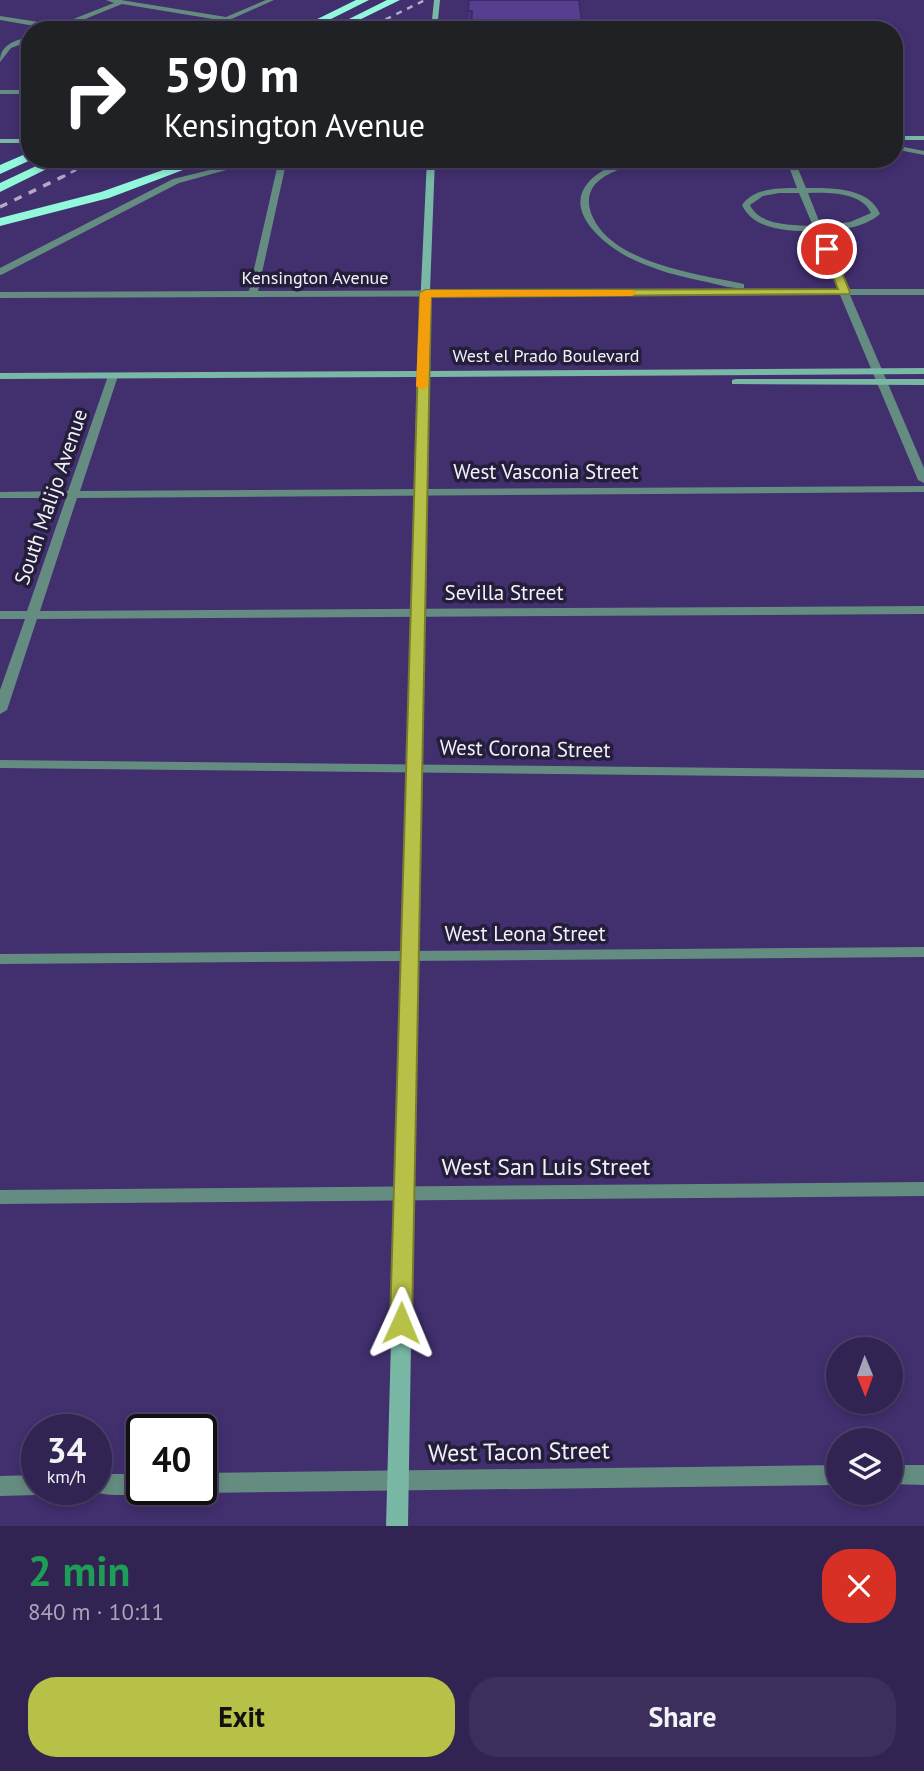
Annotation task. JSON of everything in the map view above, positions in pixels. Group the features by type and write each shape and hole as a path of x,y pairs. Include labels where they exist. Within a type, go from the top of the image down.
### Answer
{"highway":[{"path":"319,21 364,0"},
{"path":"351,21 395,0"},
{"path":"0,170 21,160"},
{"path":"0,188 42,168"},
{"path":"0,222 114,192 181,168"}],"street":[{"path":"109,0 227,19"},
{"path":"222,21 271,0"},
{"path":"435,21 438,0"},
{"path":"72,21 124,1"},
{"path":"0,18 21,22"},
{"path":"0,60 8,47 21,42"},
{"path":"0,92 21,92"},
{"path":"903,138 924,138"},
{"path":"0,141 21,141"},
{"path":"903,149 924,153"},
{"path":"0,272 176,181 226,168"},
{"path":"253,294 281,168"},
{"path":"397,1526 422,379 432,168"},
{"path":"614,168 602,173 587,189 584,207 593,225 613,246 650,263 701,278 770,292"},
{"path":"794,168 879,377 920,462 924,480"},
{"path":"803,191 850,195 868,202 877,210 865,222 818,228 779,225 762,220 750,214 746,204 750,199 770,193 803,191"},
{"name":"Kensington Avenue","path":"0,295 924,292"},
{"name":"West el Prado Boulevard","path":"0,376 111,380 422,379 879,377 924,372"},
{"name":"West el Prado Boulevard","path":"879,377 924,382"},
{"name":"West el Prado Boulevard","path":"0,385 111,380"},
{"name":"South Malijo Avenue","path":"0,710 111,380"},
{"name":"West Vasconia Street","path":"0,495 924,489"},
{"name":"Sevilla Street","path":"0,615 924,610"},
{"name":"West Corona Street","path":"0,764 924,774"},
{"name":"West Leona Street","path":"0,959 924,952"},
{"name":"West San Luis Street","path":"0,1197 924,1189"},
{"name":"West Tacon Street","path":"217,1483 826,1475"},
{"path":"903,1475 924,1475"},
{"path":"0,1486 21,1485"}],"building":[{"path":"469,0 579,0 582,21 471,21 472,11 468,11"}],"railway":[{"path":"382,21 425,0"},
{"path":"64,176 80,168"},
{"path":"0,207 64,176"},
{"path":"60,178 64,176"}],"slow traffic":[{"path":"422,386 426,293 632,293"}],"route":[{"path":"401,1323 426,293 845,292 827,249"}]}
